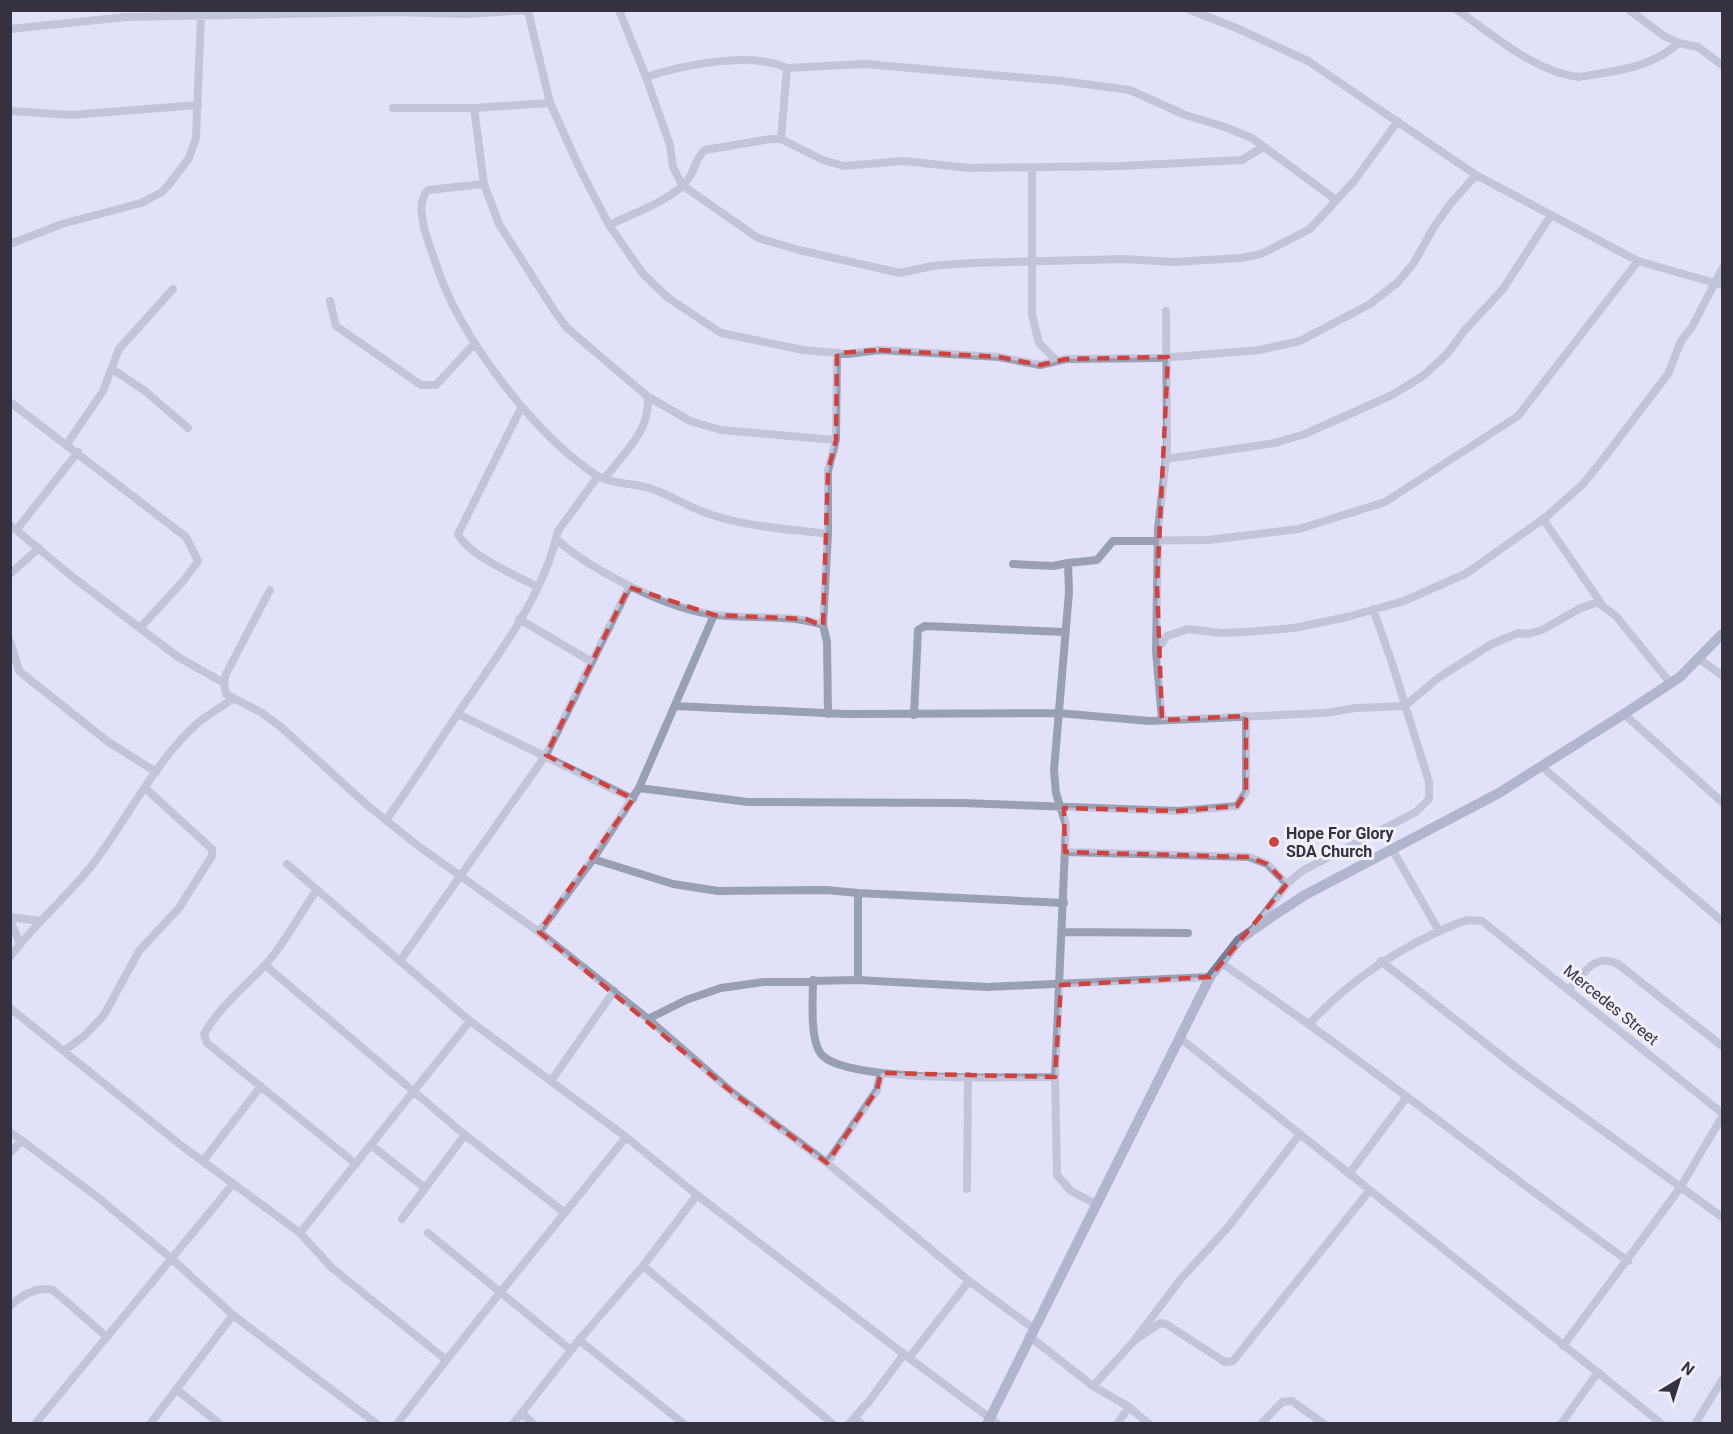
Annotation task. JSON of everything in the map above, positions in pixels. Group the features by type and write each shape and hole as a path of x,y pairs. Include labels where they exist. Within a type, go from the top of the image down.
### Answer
{"street":[{"path":"619,10 646,77 670,145 673,167 682,185 758,238 900,273 950,265 1124,259 1173,262 1240,258 1261,254 1311,229 1354,181 1398,121"},
{"path":"1190,10 1239,29 1308,61 1476,175 1638,261 1722,285"},
{"path":"1457,10 1527,57 1554,72 1578,77 1651,63 1664,56 1679,43"},
{"path":"1629,10 1679,43 1698,47 1722,66"},
{"path":"10,29 95,19 298,13 529,11 550,103 609,225 643,274 667,297 721,333 803,350 837,353 873,350 999,357 1040,365 1056,360 1168,357 1258,350 1300,341 1370,304 1397,283 1413,264 1434,227 1476,175"},
{"path":"10,244 62,224 141,202 162,192 189,158 196,138 201,16"},
{"path":"646,77 739,60 760,61 787,68 873,64 1062,81 1130,90 1185,114 1235,131 1263,147 1336,200"},
{"path":"781,139 787,68"},
{"path":"393,108 474,108 550,103"},
{"path":"10,111 71,115 198,105"},
{"path":"474,108 484,184 499,224 555,312 585,344 647,396 690,421 721,430 836,440"},
{"path":"609,225 663,198 682,185 690,177 693,164 705,150 781,139 823,160 844,166 903,161 970,168 1032,169 1242,160 1263,147"},
{"path":"1032,169 1034,328 1039,343 1056,360"},
{"path":"484,184 428,190 422,200 429,241 453,310 521,408 602,477 648,488 710,515 746,524 828,534"},
{"path":"1166,459 1285,440 1392,395 1416,381 1447,354 1465,330 1503,289 1551,215"},
{"path":"1013,564 1053,566 1097,560 1113,541 1158,543 1208,540 1299,529 1385,502 1518,416 1638,261"},
{"path":"1156,651 1167,636 1188,629 1222,633 1294,628 1404,601 1467,573 1543,519 1583,483 1663,382 1681,341 1692,327 1722,269"},
{"path":"67,444 97,400 124,342 173,289"},
{"path":"330,301 336,326 421,385 436,385 474,343"},
{"path":"1162,720 1156,651 1158,543 1166,459 1168,357 1166,311"},
{"path":"828,714 827,642 823,625 828,534 828,471 836,440 837,353"},
{"path":"112,369 145,391 188,428"},
{"path":"386,820 425,767 519,618 552,556 558,531 647,421 650,408 647,396"},
{"path":"10,402 186,537 198,561 184,580 141,627"},
{"path":"521,408 476,501 461,523 458,534 483,557 536,586"},
{"path":"78,452 14,527 193,668 224,683"},
{"path":"1543,519 1601,603 1616,616 1671,684"},
{"path":"556,539 629,587 714,615 806,619 823,625"},
{"path":"10,574 39,548"},
{"path":"1068,563 1054,782 1066,825 1061,985 1055,1077 1057,1175 1071,1191 1096,1204"},
{"path":"400,961 546,755 629,587"},
{"path":"270,590 224,683 226,694 262,713 287,732 386,820 539,932 614,991 733,1093 827,1163 1093,1386 1129,1407 1149,1424"},
{"path":"675,706 828,714 1058,713 1162,720 1325,713 1356,708 1405,706 1438,678 1490,645 1518,633 1528,634 1542,630 1592,603 1601,603"},
{"path":"1250,932 1287,884 1302,872 1427,804 1431,790 1372,609"},
{"path":"539,932 593,859 633,799 714,615"},
{"path":"519,618 592,662"},
{"path":"914,715 918,630 925,626 1065,632"},
{"path":"287,864 470,1021 626,1137 697,1196 992,1421 1031,1332 1210,978 1239,940 1305,895 1499,793 1542,766 1671,684 1700,659 1722,634"},
{"path":"10,641 15,672 107,741 156,772"},
{"path":"1700,659 1722,675"},
{"path":"10,957 40,921 65,898 94,862 156,772 200,722 234,698"},
{"path":"458,714 633,799"},
{"path":"1624,714 1722,802"},
{"path":"639,788 748,802 962,802 1062,808 1179,811 1237,806 1246,792 1246,716"},
{"path":"1542,766 1722,921"},
{"path":"65,1050 84,1036 104,1015 139,951 179,908 212,856 212,849 208,844 145,788"},
{"path":"1311,1023 1347,986 1381,961 1439,931 1392,849"},
{"path":"1065,852 1249,857 1267,864 1287,884"},
{"path":"593,859 673,884 718,891 826,890 1064,903"},
{"path":"317,890 265,965 246,982 204,1034 207,1043 356,1164"},
{"path":"858,893 858,980"},
{"path":"20,944 10,919 40,921"},
{"name":"Mercedes Street","path":"1439,931 1468,920 1482,921 1569,989 1722,1115"},
{"path":"1062,932 1188,933"},
{"path":"1569,989 1595,963 1608,960 1618,964 1722,1046"},
{"path":"1381,961 1522,1072 1722,1217"},
{"path":"1221,963 1311,1023 1406,1098 1628,1261"},
{"path":"265,965 465,1135 565,1213"},
{"path":"648,1019 686,1000 722,988 764,981 858,980 987,987 1210,978"},
{"path":"813,980 814,1032 821,1055 831,1061 881,1073 968,1077 1055,1077"},
{"path":"551,1081 614,991"},
{"path":"10,1008 202,1161 300,1233 332,1268 446,1359"},
{"path":"300,1233 470,1021"},
{"path":"1180,1038 1598,1372 1657,1422"},
{"path":"827,1163 877,1090 881,1073"},
{"path":"967,1189 968,1077"},
{"path":"202,1161 261,1086"},
{"path":"1349,1174 1406,1098"},
{"path":"1563,1346 1680,1188 1722,1115"},
{"path":"10,1132 95,1195 234,1314 376,1424"},
{"path":"1093,1386 1134,1341 1180,1280 1229,1227 1300,1134"},
{"path":"402,1219 465,1135"},
{"path":"397,1424 446,1359 503,1292 626,1137"},
{"path":"10,1153 21,1141"},
{"path":"371,1145 425,1188"},
{"path":"35,1424 233,1184"},
{"path":"1134,1341 1160,1323 1166,1324 1225,1362 1233,1362 1369,1191"},
{"path":"513,1424 579,1340 643,1266 697,1196"},
{"path":"428,1233 503,1292 571,1350"},
{"path":"643,1266 833,1424"},
{"path":"861,1424 851,1421 969,1281"},
{"path":"10,1306 30,1292 43,1288 53,1290 107,1337"},
{"path":"150,1424 234,1314"},
{"path":"579,1340 684,1424"},
{"path":"1561,1424 1598,1372"},
{"path":"1695,1424 1722,1380"},
{"path":"176,1389 220,1424"},
{"path":"1261,1424 1282,1402 1292,1401 1324,1424"},
{"path":"1117,1424 1129,1407"},
{"path":"521,1413 534,1424"}],"highlighted area":[{"path":"879,350 999,357 1040,365 1066,359 1168,357 1157,585 1162,720 1246,716 1246,792 1237,806 1179,811 1064,808 1065,852 1249,857 1267,864 1287,884 1210,977 1061,985 1055,1077 881,1073 877,1090 827,1163 733,1093 539,932 633,799 546,755 629,587 714,615 806,619 823,626 828,471 836,440 837,353"}],"place":[{"name":"Hope For Glory SDA Church","path":"1274,842"}]}
